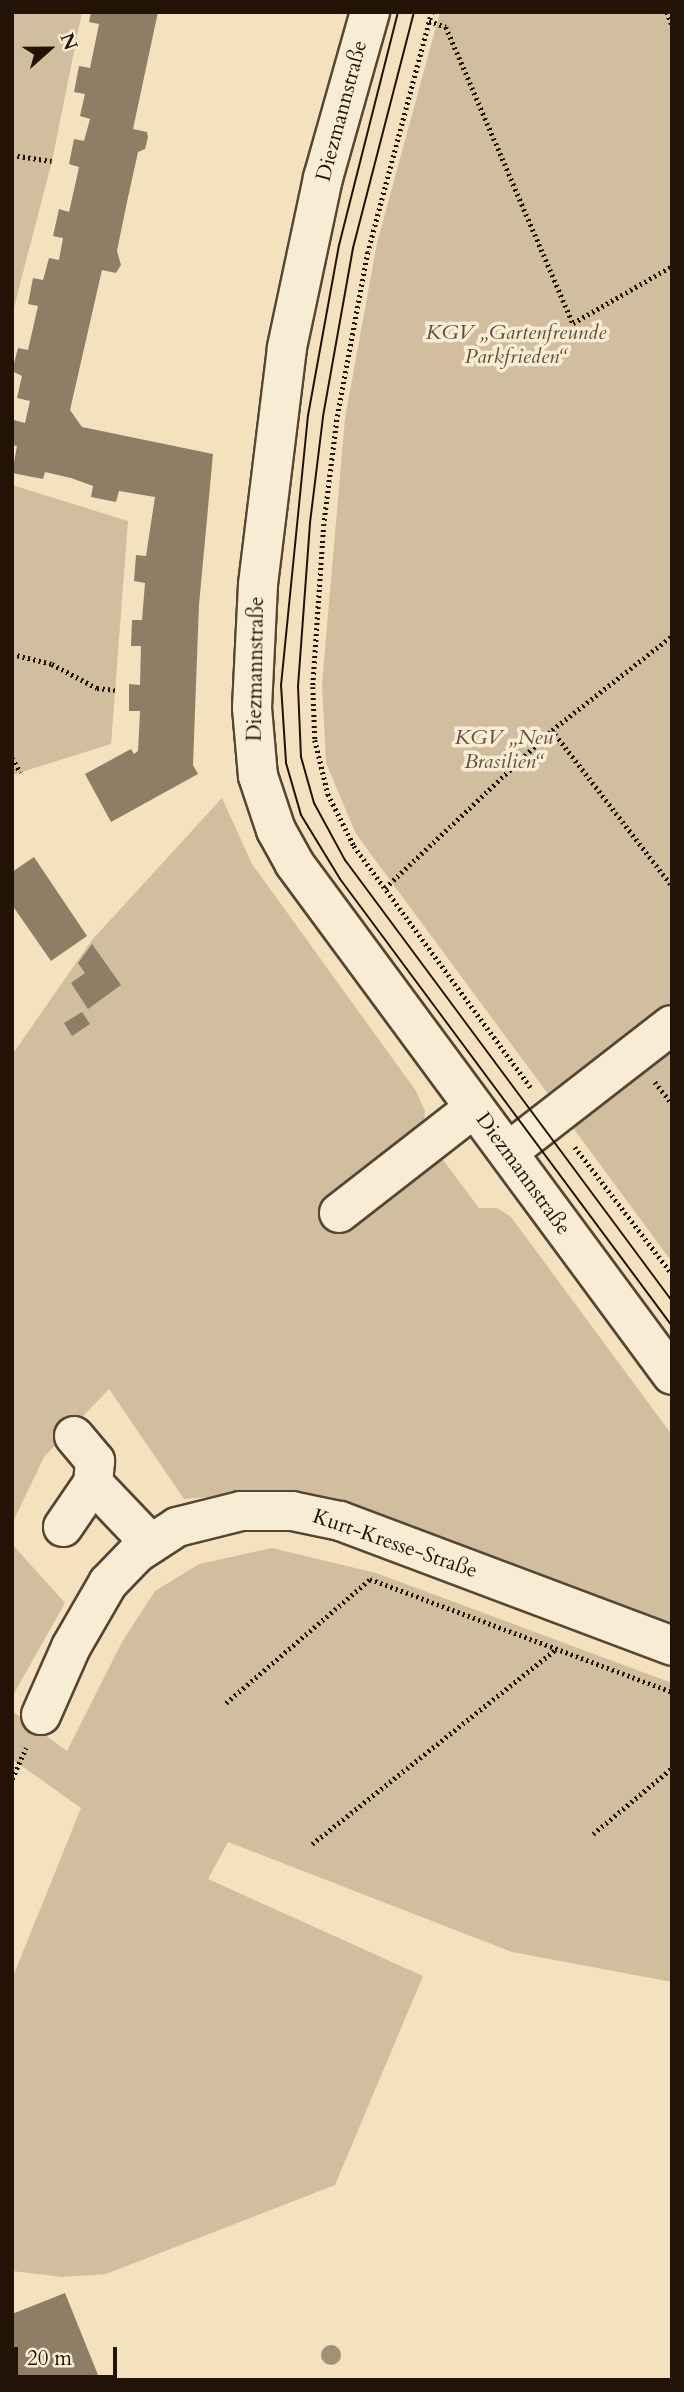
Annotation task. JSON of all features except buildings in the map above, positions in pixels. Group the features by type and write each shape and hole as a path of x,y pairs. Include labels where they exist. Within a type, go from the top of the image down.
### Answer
{"street":[{"name":"Diezmannstraße","path":"370,12 323,178 288,348 258,585 254,751 265,800 294,863 672,1375"},
{"path":"508,1153 672,1025"},
{"path":"339,1213 474,1108"},
{"path":"63,1527 93,1483 95,1461 74,1436"},
{"path":"93,1483 151,1544"},
{"name":"Kurt-Kresse-Straße","path":"41,1715 71,1647 108,1583 151,1544 177,1527 241,1511 292,1511 341,1521 672,1646"}],"path":[{"path":"432,12 377,212 350,345 324,524 313,687 315,740 328,794 354,846 672,1274"},
{"path":"667,12 672,25"},
{"path":"429,21 446,27 573,323 672,265"},
{"path":"12,155 52,162"},
{"path":"384,888 552,730 672,636"},
{"path":"12,654 52,664 97,688 115,690"},
{"path":"552,730 672,886"},
{"path":"12,758 21,773"},
{"path":"226,1703 370,1579 672,1692"},
{"path":"312,1844 556,1649"},
{"path":"12,1780 20,1761"},
{"path":"593,1834 672,1768"}],"green space":[{"path":"12,12 82,12 52,161 12,315"},
{"path":"440,12 672,12 672,1262 356,834 326,763 322,684 345,418 377,243"},
{"path":"12,485 128,521 111,744 12,775"},
{"path":"222,798 252,864 416,1091 425,1111 423,1133 479,1208 497,1208 511,1217 672,1435 672,1626 340,1501 276,1491 184,1499 109,1389 44,1457 12,1524 12,1055 92,940"},
{"path":"12,1544 65,1603 12,1697"},
{"path":"272,1548 376,1573 672,1683 672,1982 512,1952 228,1842 208,1879 423,1976 335,2185 106,2274 62,2277 12,2271 12,1979 81,1808 12,1759 12,1711 67,1751 122,1642 155,1591 199,1564"}],"tram line":[{"path":"398,12 339,245 308,415 281,685 286,763 301,815 340,879 672,1326"},
{"path":"414,12 353,248 323,417 310,523 298,686 301,757 314,803 345,860 672,1301"}],"park label":[{"name":"KGV „Gartenfreunde Parkfrieden“","path":"516,345"},
{"name":"KGV „Neu Brasilien“","path":"504,750"}]}
